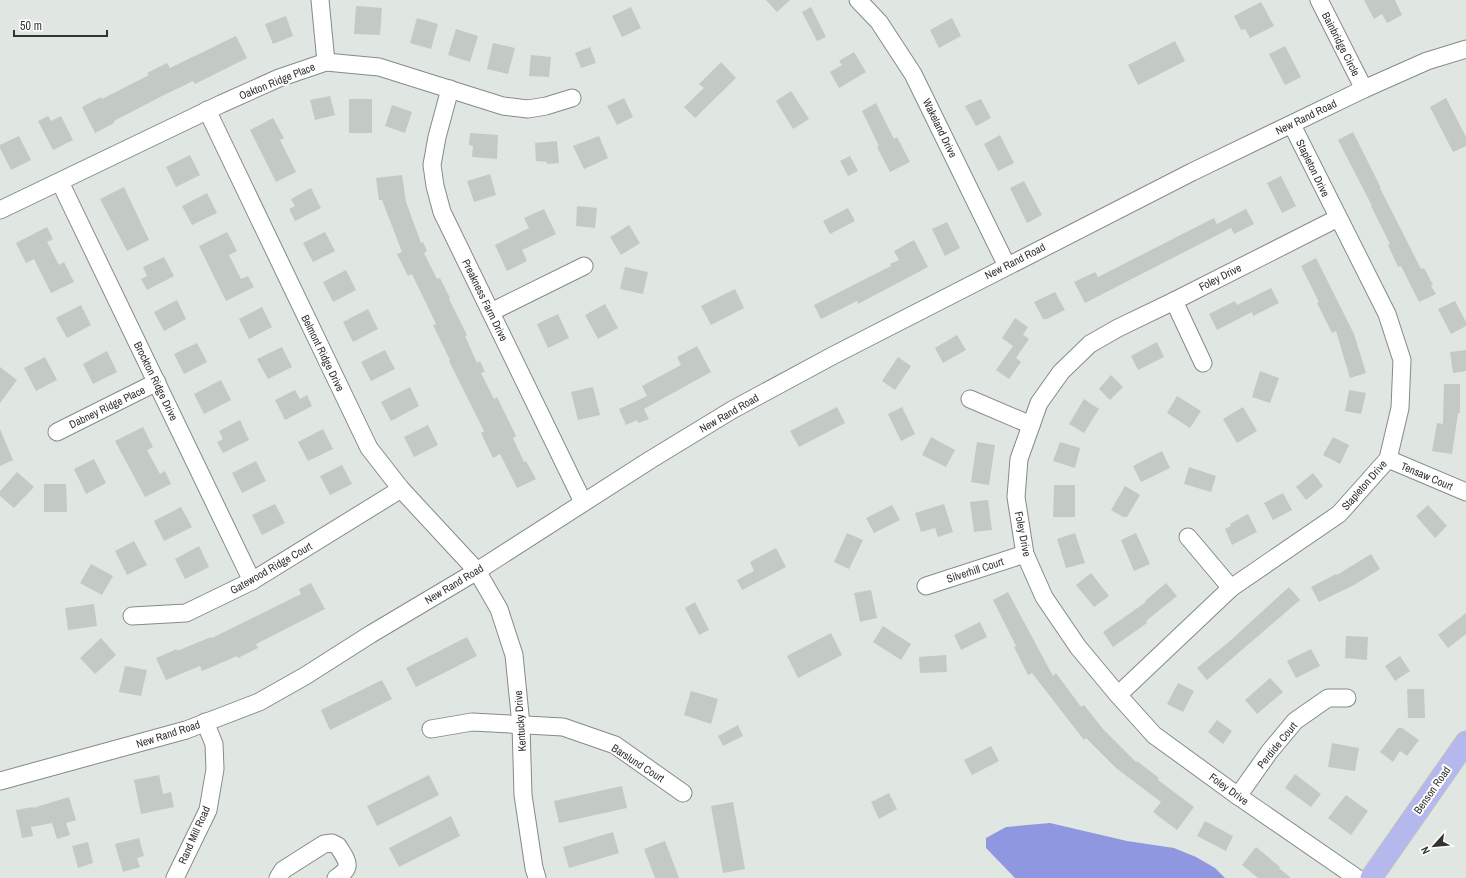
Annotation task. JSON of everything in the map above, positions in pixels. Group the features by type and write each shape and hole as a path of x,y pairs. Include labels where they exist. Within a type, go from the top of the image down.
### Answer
{"main road":[{"name":"Benson Road","path":"1371,878 1466,742"}],"street":[{"path":"320,0 326,62"},
{"name":"Wakeland Drive","path":"858,0 879,22 913,74 1007,266"},
{"name":"Bainbridge Circle","path":"1319,0 1364,89"},
{"name":"New Rand Road","path":"0,780 186,730 259,702 292,684 371,634 476,571 583,502 736,407 855,344 1192,172 1364,89 1427,61 1466,49"},
{"name":"Oakton Ridge Place","path":"0,210 207,110 279,78 326,62 379,67 503,106 528,109 546,106 572,98"},
{"name":"Preakness Farm Drive","path":"450,90 438,130 432,165 435,186 442,212 583,502"},
{"name":"Belmont Ridge Drive","path":"207,110 368,448 400,489 476,571"},
{"name":"Stapleton Drive","path":"1118,695 1231,588 1339,514 1388,459 1400,408 1402,360 1387,314 1292,124"},
{"name":"Brockton Ridge Drive","path":"60,182 252,581"},
{"name":"Foley Drive","path":"1338,218 1118,328 1090,344 1061,372 1040,403 1019,459 1016,497 1025,554 1044,597 1078,647 1118,695 1154,735 1238,796 1357,878"},
{"path":"491,312 584,266"},
{"path":"1174,301 1203,363"},
{"name":"Dabney Ridge Place","path":"57,432 157,382"},
{"path":"970,399 1031,425"},
{"name":"Tensaw Court","path":"1388,459 1466,492"},
{"name":"Gatewood Ridge Court","path":"132,616 186,613 252,581 400,489"},
{"path":"1188,537 1231,588"},
{"name":"Silverhill Court","path":"926,586 1025,554"},
{"name":"Kentucky Drive","path":"476,571 500,609 514,655 521,725 523,795 534,868 537,878"},
{"name":"Perdide Court","path":"1238,796 1270,751 1295,721 1328,698 1347,698"},
{"name":"Rand Mill Road","path":"175,878 208,810 215,769 214,744 206,722"},
{"name":"Barslund Court","path":"431,729 472,722 563,727 615,746 683,793"},
{"path":"278,878 283,870 324,844 332,843 338,846 346,860 347,867 345,873 336,878"}],"water":[{"path":"1050,823 1127,841 1174,848 1196,857 1215,868 1225,878 1015,878 986,848 986,838 1006,827"}],"building":[{"path":"766,0 790,0 777,12"},
{"path":"1364,0 1395,0 1402,15 1387,23 1382,14 1374,19"},
{"path":"1261,2 1274,26 1250,38 1245,29 1241,30 1234,16"},
{"path":"356,6 382,8 380,35 354,34"},
{"path":"631,7 641,28 622,37 612,16"},
{"path":"811,7 826,37 817,41 802,12"},
{"path":"286,16 293,36 273,44 265,24"},
{"path":"417,18 438,24 431,49 410,43"},
{"path":"952,18 961,36 939,48 930,30"},
{"path":"456,29 478,36 470,62 448,55"},
{"path":"236,36 247,58 195,84 193,81 160,97 114,121 114,123 95,133 82,107 101,97 102,99 149,75 147,73 167,63 170,68"},
{"path":"1175,41 1185,61 1138,85 1128,65"},
{"path":"493,43 515,48 508,74 487,69"},
{"path":"1285,46 1301,77 1285,85 1269,54"},
{"path":"590,47 596,63 581,68 575,53"},
{"path":"854,52 866,72 839,88 830,72 842,65 839,61"},
{"path":"531,55 551,57 549,77 529,76"},
{"path":"721,62 736,78 695,118 684,107 704,88 699,84"},
{"path":"791,91 809,119 793,129 776,101"},
{"path":"330,96 335,115 315,120 310,100"},
{"path":"624,98 633,117 617,125 607,106"},
{"path":"1446,98 1466,137 1466,146 1453,152 1430,107"},
{"path":"349,99 372,99 372,133 349,133"},
{"path":"981,99 991,118 976,126 965,106"},
{"path":"876,103 894,139 897,137 910,162 890,172 877,147 879,146 862,111"},
{"path":"392,105 412,112 405,133 385,126"},
{"path":"48,116 51,121 61,116 73,140 53,150 38,121"},
{"path":"273,118 284,138 280,140 296,172 276,182 250,130"},
{"path":"1353,132 1421,269 1424,268 1433,285 1431,286 1436,294 1419,302 1401,266 1398,267 1388,245 1390,244 1338,140"},
{"path":"470,133 498,135 497,159 472,157 473,146 469,145"},
{"path":"1000,135 1014,163 998,171 984,144"},
{"path":"19,136 31,160 11,170 0,148 0,145"},
{"path":"599,136 608,158 584,169 573,146"},
{"path":"557,141 559,163 547,164 547,162 536,161 535,143"},
{"path":"190,155 200,175 176,187 166,167"},
{"path":"850,156 858,171 848,176 840,161"},
{"path":"490,174 496,195 474,202 467,181"},
{"path":"402,175 406,202 421,243 423,242 427,251 424,253 437,279 440,278 450,298 449,299 467,335 465,336 477,363 480,361 485,372 481,373 494,399 497,397 516,436 513,438 524,462 526,461 536,479 517,488 500,454 493,458 481,433 484,431 433,325 436,324 412,274 408,276 397,254 402,252 382,200 379,200 376,178"},
{"path":"1281,176 1296,206 1282,213 1267,183"},
{"path":"1024,181 1042,215 1027,223 1010,188"},
{"path":"124,187 149,240 127,251 100,199"},
{"path":"311,188 321,208 295,221 289,209 295,206 291,199"},
{"path":"207,193 217,213 192,225 182,206"},
{"path":"577,206 597,208 595,228 576,226"},
{"path":"848,208 855,221 830,234 823,221"},
{"path":"544,209 556,234 522,250 527,261 507,271 495,245 529,228 524,218"},
{"path":"1246,209 1254,224 1234,234 1231,228 1085,303 1074,282 1095,272 1098,277 1214,218 1217,224"},
{"path":"947,222 960,248 945,256 932,229"},
{"path":"629,225 640,243 621,255 610,237"},
{"path":"47,227 53,239 47,242 59,265 64,262 74,282 51,293 34,259 26,263 16,243"},
{"path":"227,232 237,251 229,255 241,279 248,276 254,287 226,301 199,246"},
{"path":"325,232 335,251 313,262 303,243"},
{"path":"914,240 928,267 858,304 857,301 821,319 814,305 891,266 890,264 899,260 894,251"},
{"path":"164,257 174,276 147,290 141,279 147,276 143,267"},
{"path":"1316,258 1354,334 1366,373 1350,378 1336,331 1332,333 1317,303 1319,302 1301,266"},
{"path":"625,267 648,272 643,294 620,289"},
{"path":"346,270 356,290 333,302 323,282"},
{"path":"1271,288 1279,303 1253,316 1252,312 1217,330 1209,314 1235,301 1237,305"},
{"path":"735,289 744,308 711,325 701,306"},
{"path":"1055,292 1065,310 1047,319 1043,319 1034,302"},
{"path":"177,300 186,319 164,331 154,312"},
{"path":"1455,301 1466,322 1466,326 1451,334 1438,309"},
{"path":"605,304 618,328 598,339 585,315"},
{"path":"81,305 91,325 67,338 56,318"},
{"path":"262,307 272,327 249,339 239,319"},
{"path":"368,309 378,329 353,342 343,322"},
{"path":"558,314 569,338 548,348 537,324"},
{"path":"1015,318 1028,327 1023,335 1029,339 1016,358 1021,362 1009,379 996,370 1013,346 1002,338"},
{"path":"957,335 966,350 943,363 935,348"},
{"path":"1157,342 1164,357 1138,370 1131,356"},
{"path":"197,343 207,362 184,374 174,354"},
{"path":"697,346 711,372 644,409 649,419 638,423 637,420 626,425 619,409 647,396 642,386 681,365 677,357"},
{"path":"282,347 292,367 268,379 257,359"},
{"path":"385,350 395,369 371,381 361,362"},
{"path":"1466,350 1466,371 1453,373 1450,352"},
{"path":"107,351 117,372 93,384 83,364"},
{"path":"45,357 57,380 36,391 24,368"},
{"path":"898,357 911,366 895,390 882,381"},
{"path":"0,367 17,380 0,403"},
{"path":"1260,371 1279,378 1270,403 1252,397"},
{"path":"1111,375 1123,387 1110,400 1099,389"},
{"path":"221,380 231,400 204,414 194,394"},
{"path":"1444,384 1460,384 1460,413 1458,413 1452,454 1432,451 1437,423 1443,424"},
{"path":"410,387 419,406 391,421 381,402"},
{"path":"593,387 600,415 578,420 571,392"},
{"path":"295,390 300,399 307,395 312,406 285,420 275,400"},
{"path":"1349,390 1366,393 1361,414 1345,411"},
{"path":"1177,396 1201,411 1190,428 1167,413"},
{"path":"1084,399 1099,409 1084,433 1069,424"},
{"path":"837,407 845,423 799,447 790,431"},
{"path":"902,407 915,434 901,441 888,414"},
{"path":"1243,407 1257,431 1237,443 1223,419"},
{"path":"240,420 249,440 223,453 217,442 223,439 219,431"},
{"path":"428,425 438,445 414,457 404,437"},
{"path":"143,427 153,447 147,450 160,474 165,471 171,484 145,497 115,441"},
{"path":"0,429 13,460 0,466"},
{"path":"323,429 333,449 308,461 298,442"},
{"path":"931,437 955,450 946,467 922,455"},
{"path":"1333,437 1349,445 1340,464 1323,455"},
{"path":"977,442 995,445 989,485 971,482"},
{"path":"1060,442 1080,448 1075,468 1053,461"},
{"path":"1162,451 1170,468 1141,482 1133,466"},
{"path":"94,459 106,483 86,494 74,469"},
{"path":"256,461 266,481 242,493 232,473"},
{"path":"342,465 352,484 330,495 320,476"},
{"path":"1189,467 1216,476 1211,492 1184,484"},
{"path":"17,472 34,487 14,508 0,496 0,491"},
{"path":"1313,473 1323,486 1306,500 1296,487"},
{"path":"44,484 66,484 67,512 44,512"},
{"path":"1054,485 1075,485 1075,517 1053,517"},
{"path":"1125,486 1140,495 1127,517 1123,517 1111,510"},
{"path":"1283,493 1292,510 1273,520 1264,503"},
{"path":"988,500 992,530 974,532 970,502"},
{"path":"275,504 285,523 262,535 252,515"},
{"path":"944,504 953,532 938,537 935,528 921,532 915,513"},
{"path":"892,505 900,520 874,533 866,518"},
{"path":"1428,505 1447,526 1435,538 1416,516"},
{"path":"181,507 192,527 164,541 154,521"},
{"path":"1248,514 1257,532 1232,545 1225,529 1231,526 1230,524"},
{"path":"847,533 863,540 849,569 834,562"},
{"path":"1075,533 1085,563 1066,568 1057,539"},
{"path":"1136,533 1150,564 1134,571 1121,540"},
{"path":"134,541 147,565 127,575 115,551"},
{"path":"199,546 209,567 185,579 175,559"},
{"path":"776,548 786,567 742,590 737,580 754,571 750,562"},
{"path":"1371,554 1380,569 1354,585 1319,602 1311,587 1336,574 1337,575"},
{"path":"91,564 113,576 102,595 80,583"},
{"path":"1091,573 1109,596 1094,607 1076,585"},
{"path":"311,583 325,609 256,644 258,648 238,658 237,656 202,671 200,666 166,680 156,658 177,649 177,651 211,637 212,638 301,594 299,589"},
{"path":"1166,583 1177,596 1146,621 1147,623 1113,647 1103,632 1146,602 1145,601"},
{"path":"1289,587 1300,600 1207,680 1197,668 1231,640"},
{"path":"871,590 877,618 860,622 854,593"},
{"path":"1008,592 1053,676 1056,673 1081,707 1084,705 1103,729 1136,762 1137,761 1159,778 1158,780 1194,807 1177,830 1153,812 1161,802 1116,768 1086,738 1084,740 1032,673 1028,675 1014,647 1016,646 993,600"},
{"path":"695,602 709,630 699,635 685,608"},
{"path":"94,604 97,626 68,630 65,608"},
{"path":"1466,613 1466,634 1448,648 1438,635"},
{"path":"980,622 987,637 961,650 954,635"},
{"path":"883,626 911,644 901,660 873,642"},
{"path":"831,633 842,655 798,678 787,656"},
{"path":"1346,636 1368,637 1367,660 1345,658"},
{"path":"467,637 477,656 416,687 406,668"},
{"path":"101,638 116,655 95,674 80,658"},
{"path":"1311,649 1320,666 1296,678 1287,661"},
{"path":"946,655 947,672 920,673 919,657"},
{"path":"1400,656 1410,671 1395,681 1385,666"},
{"path":"125,666 147,670 141,696 119,692"},
{"path":"1270,678 1283,692 1257,714 1245,700"},
{"path":"382,680 392,699 330,730 321,710"},
{"path":"1178,683 1194,691 1183,712 1167,704"},
{"path":"1407,689 1424,689 1425,718 1408,718"},
{"path":"691,691 718,699 711,724 684,715"},
{"path":"1217,720 1232,731 1223,744 1208,732"},
{"path":"738,725 743,736 723,746 718,736"},
{"path":"1398,728 1402,728 1419,740 1407,756 1400,751 1393,762 1380,752"},
{"path":"1332,743 1359,748 1355,771 1328,767"},
{"path":"991,746 999,761 972,775 964,760"},
{"path":"1295,774 1321,794 1311,807 1285,788"},
{"path":"159,775 163,794 171,792 174,807 141,814 134,780"},
{"path":"429,775 439,795 377,826 367,806"},
{"path":"622,786 627,808 559,823 554,801"},
{"path":"889,793 897,809 879,819 871,802"},
{"path":"1346,795 1368,811 1351,835 1328,818"},
{"path":"69,797 76,820 66,823 70,835 57,839 52,823 31,827 33,836 22,838 16,810 33,808"},
{"path":"733,802 745,869 723,873 711,806"},
{"path":"451,816 460,836 399,867 389,848"},
{"path":"1205,821 1233,836 1226,851 1197,836"},
{"path":"613,832 619,853 569,868 563,847"},
{"path":"139,838 144,856 137,858 140,867 123,872 115,844"},
{"path":"665,841 679,878 655,878 644,849"},
{"path":"88,842 93,863 78,868 72,846"},
{"path":"1256,847 1291,878 1258,878 1242,865"}]}
